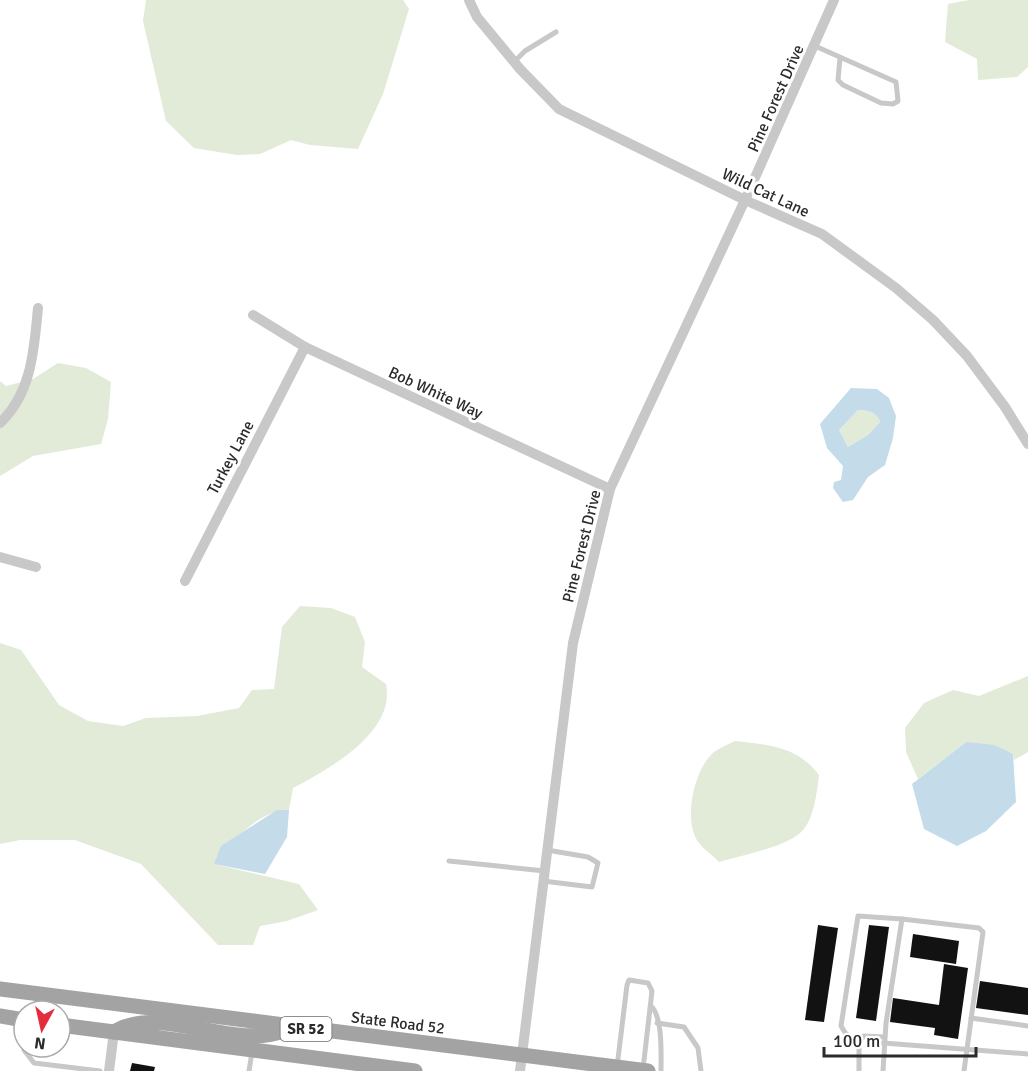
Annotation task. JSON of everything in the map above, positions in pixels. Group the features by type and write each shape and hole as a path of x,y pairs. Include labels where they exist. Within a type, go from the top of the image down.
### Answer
{"main road":[{"name":"State Road 52","path":"0,989 292,1027 521,1063 648,1071"},
{"path":"91,1002 107,1016 114,1032 135,1024 264,1035 292,1027"},
{"name":"SR 52","path":"72,1027 415,1071"}],"street":[{"name":"Wild Cat Lane","path":"469,0 477,16 514,62 559,109 746,200 822,234 910,301 967,356 1005,407 1028,444"},
{"name":"Pine Forest Drive","path":"521,1063 573,643 610,489 746,200 834,0"},
{"path":"0,423 10,414 26,384 33,357 38,308"},
{"name":"Bob White Way","path":"253,315 305,347 610,489"},
{"name":"Turkey Lane","path":"184,581 305,347"},
{"path":"0,557 36,567"},
{"path":"109,1071 114,1032"}],"lane":[{"path":"514,62 525,51 556,32"},
{"path":"815,46 896,82 898,101 893,104 881,103 843,85 838,80 840,58"},
{"path":"449,861 544,876 592,887 598,863 588,857 547,850"},
{"path":"859,1042 846,1034 842,1026 858,916 979,928 982,932 964,1071"},
{"path":"883,1071 884,1040 902,919"},
{"path":"616,1068 629,980 643,981 651,986 651,1006 643,1071"},
{"path":"651,1006 654,1009 661,1046 661,1071"},
{"path":"970,1018 1028,1026"},
{"path":"657,1023 684,1027 698,1048 701,1071"},
{"path":"859,1071 859,1042 864,1036 966,1051 1028,1054"},
{"path":"249,1071 252,1050"},
{"path":"31,1059 34,1063 81,1071 100,1071"},
{"path":"33,1071 34,1063"}],"green space":[{"path":"146,0 403,0 409,9 383,94 358,149 310,145 291,140 260,154 237,155 194,148 166,121 143,21"},
{"path":"969,0 1028,0 1028,67 1017,77 978,80 977,59 945,42 948,4"},
{"path":"58,363 86,368 111,382 108,419 101,444 33,456 0,476 0,381 6,386 33,379"},
{"path":"858,410 872,412 880,422 868,435 848,447 839,430"},
{"path":"300,606 331,608 355,617 365,642 362,667 386,684 386,701 381,718 357,747 293,788 289,810 277,812 256,821 214,864 299,884 318,910 287,921 260,926 253,945 218,945 141,864 75,840 20,840 0,844 0,643 21,650 59,705 88,721 123,726 146,718 197,716 239,708 252,690 274,689 282,627"},
{"path":"1028,676 1028,752 1014,760 1013,754 966,742 918,779 906,752 905,728 924,703 953,690 979,696"},
{"path":"735,741 771,746 792,753 810,765 819,775 812,814 800,833 773,847 719,862 699,843 691,822 691,809 696,782 707,760 714,752"}],"water":[{"path":"851,388 877,389 889,398 896,416 893,438 885,465 868,477 853,500 843,502 833,488 834,482 841,480 843,466 827,448 820,424","holes":["858,410 869,411 880,422 868,435 848,447 839,430"]},
{"path":"966,742 994,745 1013,754 1016,802 986,831 957,846 924,829 912,784"},
{"path":"277,810 289,810 287,837 265,874 214,864 221,846"}],"building":[{"path":"818,925 838,928 824,1022 805,1020"},
{"path":"869,925 889,927 876,1021 856,1018"},
{"path":"913,934 959,941 956,964 910,957"},
{"path":"944,964 968,968 958,1039 934,1035 935,1028 890,1022 893,998 939,1005"},
{"path":"980,981 1028,988 1028,1015 976,1008"},
{"path":"132,1063 155,1067 154,1071 130,1071"}]}
